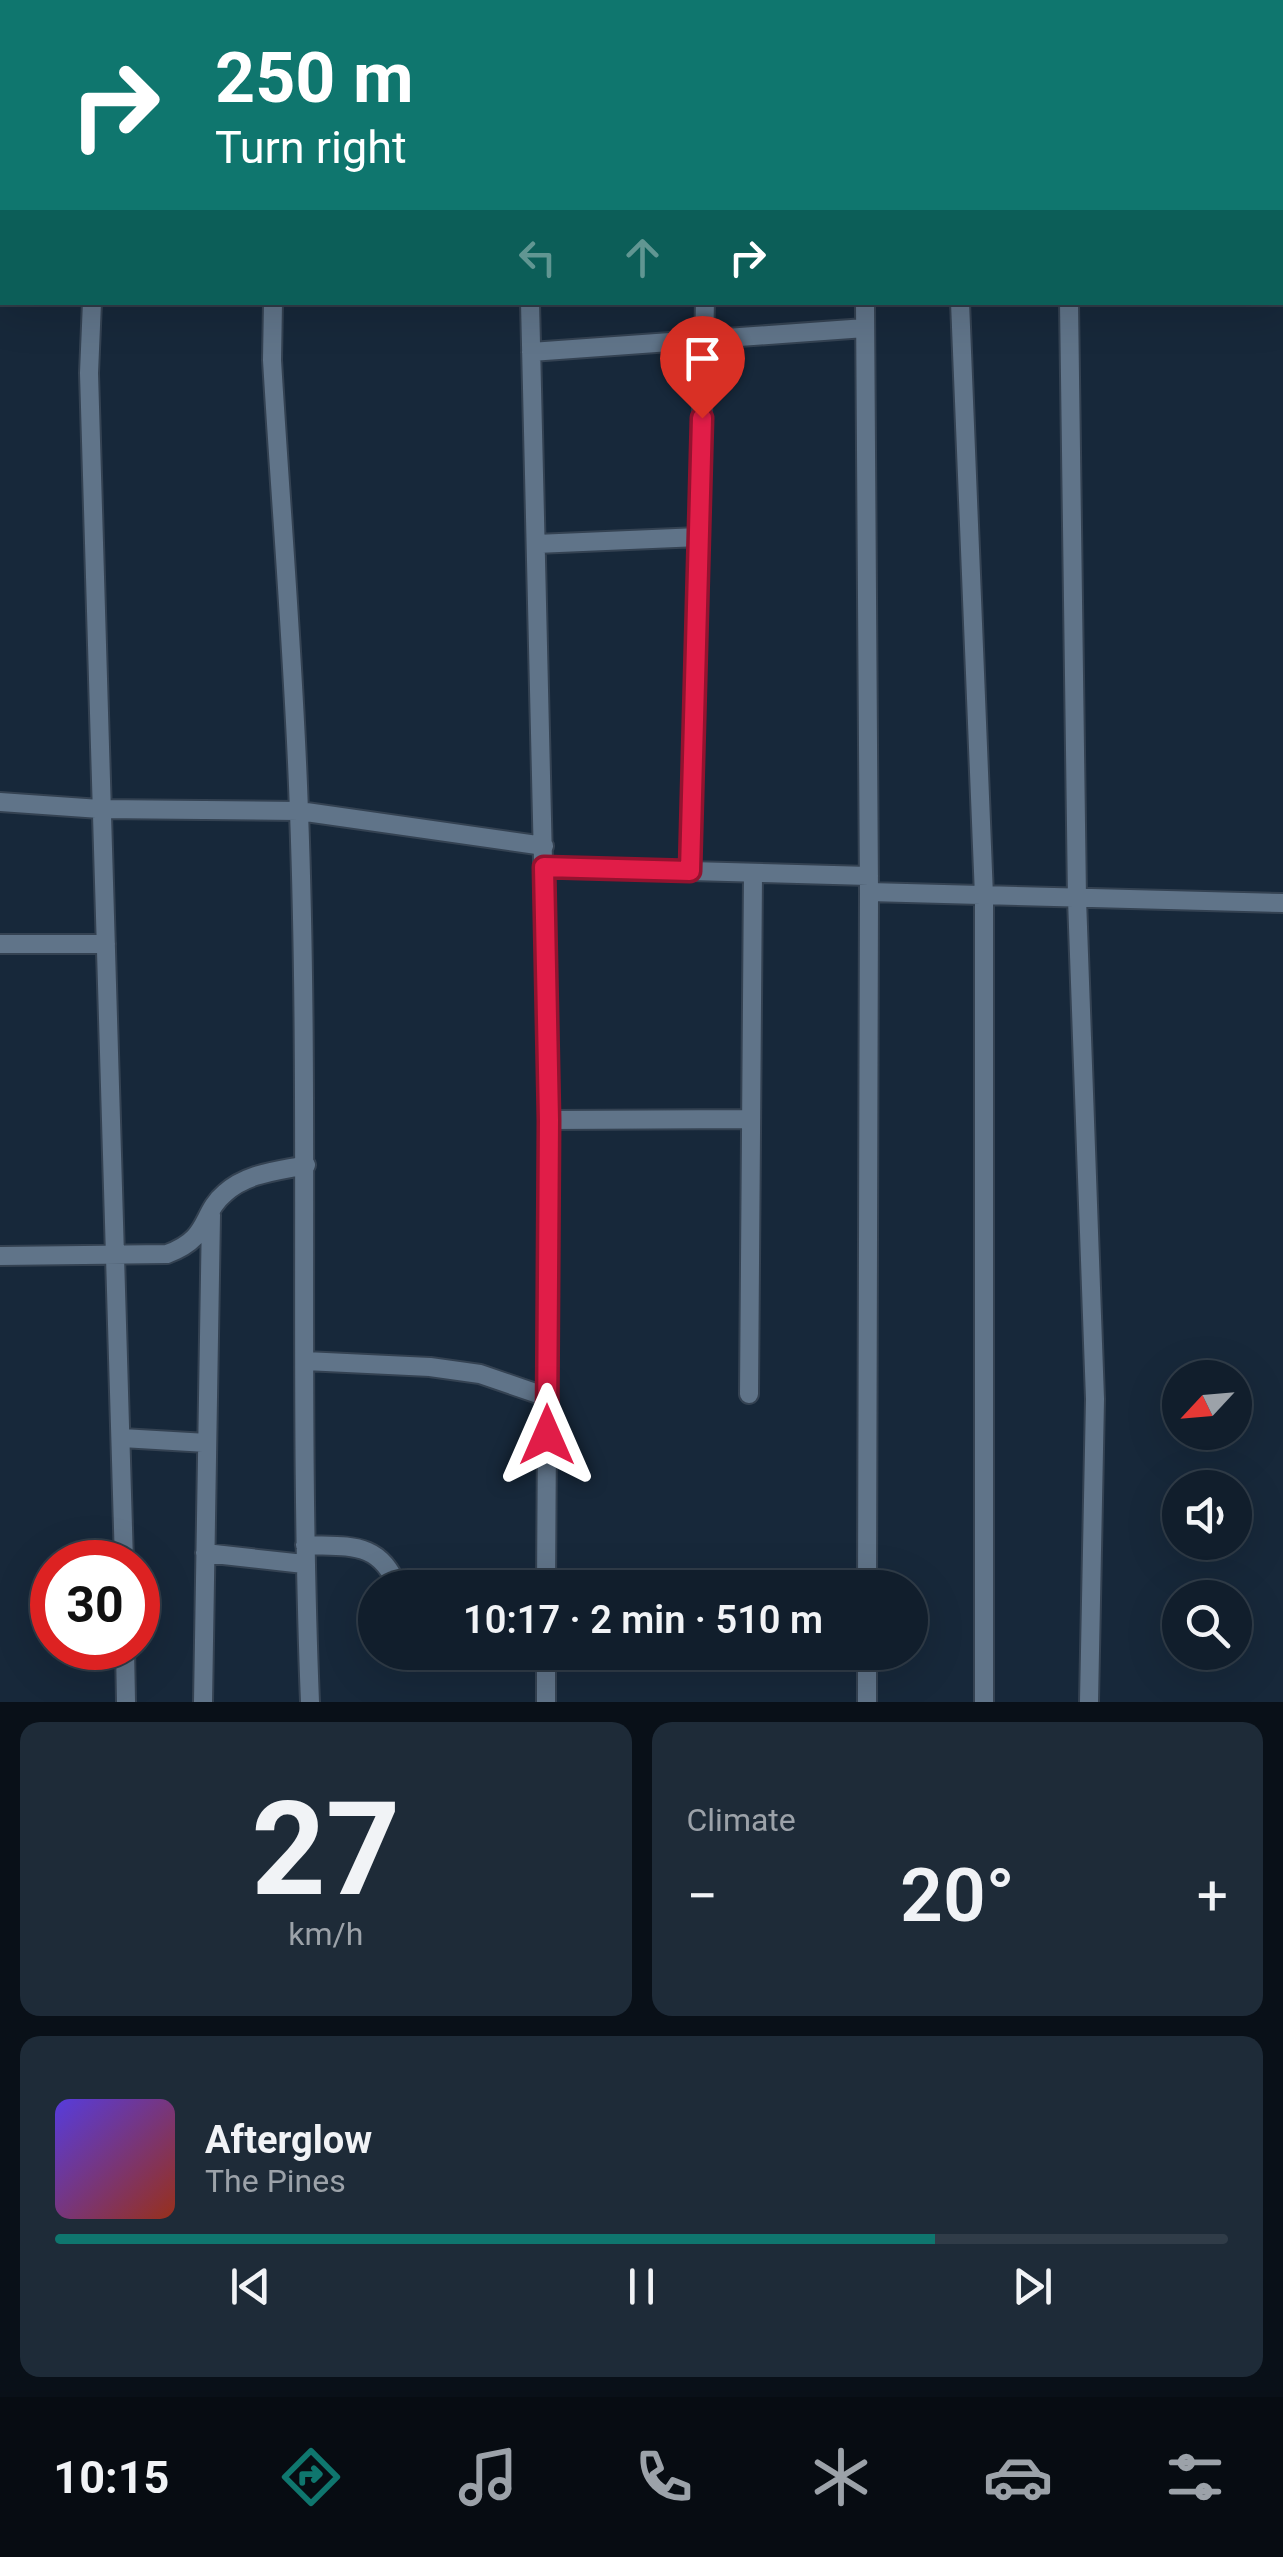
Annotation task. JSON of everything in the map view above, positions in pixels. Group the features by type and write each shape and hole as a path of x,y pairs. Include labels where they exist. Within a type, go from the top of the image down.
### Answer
{"street":[{"path":"92,305 89,372 100,809 124,1540"},
{"path":"274,305 272,360 300,811 306,1165 305,1555 310,1702"},
{"path":"530,305 549,1120 546,1570"},
{"path":"690,871 705,305"},
{"path":"865,305 868,1570"},
{"path":"960,305 984,896 984,1702"},
{"path":"1070,305 1077,899 1096,1399 1089,1702"},
{"path":"531,352 865,328"},
{"path":"536,544 698,537"},
{"path":"0,802 100,809 300,811 544,846"},
{"path":"544,867 752,873 984,896 1283,904"},
{"path":"749,1394 752,873"},
{"path":"0,944 106,944"},
{"path":"549,1120 751,1118"},
{"path":"0,1256 168,1254 195,1238 222,1194 244,1180 306,1165"},
{"path":"203,1702 211,1215"},
{"path":"305,1362 430,1367 480,1374 548,1397"},
{"path":"122,1438 207,1443"},
{"path":"206,1552 305,1555 366,1549 385,1562 389,1570"},
{"path":"125,1670 126,1702"},
{"path":"546,1670 546,1702"},
{"path":"867,1670 867,1702"}],"route":[{"path":"547,1435 549,1120 544,867 690,871 702,418"}]}
